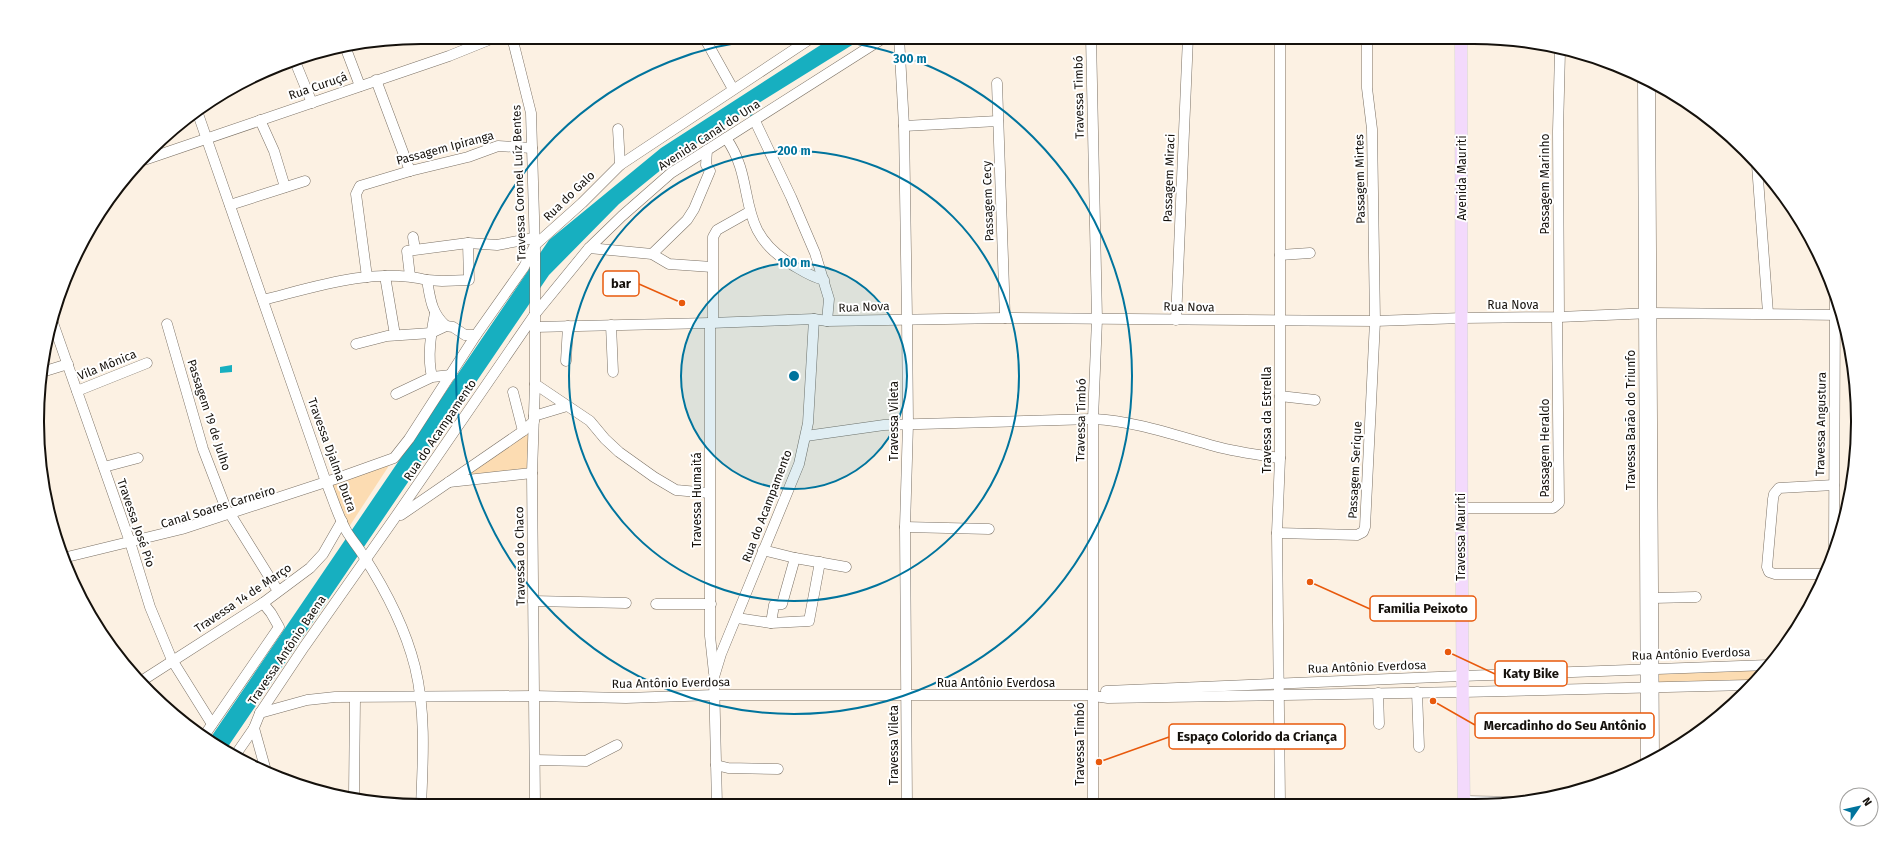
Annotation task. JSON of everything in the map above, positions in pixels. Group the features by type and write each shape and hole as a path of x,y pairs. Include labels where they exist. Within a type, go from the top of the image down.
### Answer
{"main road":[{"name":"Avenida Mauriti","path":"1461,44 1462,318"},
{"name":"Travessa Mauriti","path":"1462,318 1461,508 1464,799"}],"street":[{"name":"Rua Curuçá","path":"153,157 450,56 479,44"},
{"name":"Travessa Coronel Luíz Bentes","path":"514,44 531,113 535,245 535,310"},
{"path":"708,44 733,89"},
{"name":"Rua do Galo","path":"394,458 409,439 476,335 524,268 535,245 582,203 620,165 802,44"},
{"name":"Avenida Canal do Una","path":"535,310 589,248 668,176 706,150 874,44"},
{"name":"Travessa Vileta","path":"899,44 904,126 907,318 908,424 905,527 907,799"},
{"name":"Travessa Timbó","path":"1091,44 1097,319 1093,418 1090,695 1092,799"},
{"name":"Passagem Miraci","path":"1176,320 1188,44"},
{"name":"Travessa da Estrella","path":"1280,44 1280,458 1277,533 1280,683 1280,799"},
{"name":"Passagem Mirtes","path":"1366,44 1367,88 1372,128 1375,322"},
{"path":"347,51 360,86"},
{"name":"Passagem Marinho","path":"1558,317 1558,131 1560,54"},
{"path":"297,65 312,102"},
{"path":"376,80 410,171"},
{"name":"Passagem Cecy","path":"997,83 1005,318"},
{"name":"Travessa Barão do Triunfo","path":"1643,85 1648,262"},
{"name":"Travessa Barão do Triunfo","path":"1646,757 1649,686 1648,262 1650,88"},
{"name":"Travessa Djalma Dutra","path":"199,117 327,484 347,532 381,584 403,631 415,666 421,696 423,769 421,799"},
{"path":"260,120 274,151 285,187"},
{"path":"754,121 796,208 815,253 829,299 828,321"},
{"path":"904,126 998,121"},
{"path":"618,129 620,165"},
{"path":"726,138 737,156 749,212 761,238 775,254 811,277 824,280"},
{"name":"Passagem Ipiranga","path":"367,277 356,194 360,186 365,183 468,157 498,146 532,148"},
{"path":"652,254 687,220 694,208 710,171 706,165 706,150"},
{"path":"1758,174 1768,313"},
{"path":"230,204 305,181"},
{"name":"Travessa Humaitá","path":"714,677 710,636 711,604 709,493 712,240 715,233 749,212"},
{"path":"413,237 415,249"},
{"path":"410,276 407,251 415,249 468,243 535,245"},
{"path":"263,300 339,281 367,277 410,276 427,280 442,281 470,280 468,243"},
{"path":"589,248 652,254 669,264 712,267"},
{"path":"1280,255 1310,253"},
{"path":"385,276 395,335"},
{"path":"427,280 438,320 446,326 453,327 465,335 476,335"},
{"name":"Travessa do Chaco","path":"535,310 535,384 532,473 536,760 535,799"},
{"name":"Rua do Acampamento","path":"365,558 394,519 535,310"},
{"path":"432,378 430,367 431,333 435,313"},
{"name":"Rua Nova","path":"535,327 814,319 828,321 907,318 1375,322 1648,313 1768,313 1835,315"},
{"name":"Passagem Heraldo","path":"1461,508 1553,508 1558,506 1560,499 1558,317"},
{"name":"Rua do Acampamento","path":"714,695 714,677 721,654 793,480 806,436 814,319"},
{"name":"Passagem Serique","path":"1277,533 1357,535 1365,530 1375,322"},
{"name":"Passagem 19 de Julho","path":"167,324 203,449 230,515 278,591"},
{"path":"611,325 613,372"},
{"path":"356,344 395,335 431,333 446,326"},
{"path":"566,360 568,326"},
{"name":"Travessa Angustura","path":"1834,533 1839,327"},
{"name":"Travessa José Pio","path":"56,330 131,545 150,607 172,660 212,724"},
{"path":"47,370 68,364"},
{"name":"Vila Mônica","path":"77,391 147,364"},
{"path":"396,394 432,378 451,375"},
{"path":"535,384 590,421 605,439 619,452 659,480 676,490 709,493"},
{"path":"513,392 523,431"},
{"path":"1280,396 1315,400"},
{"path":"394,519 523,431 534,419 567,406"},
{"path":"806,436 884,425 1093,418 1147,426 1244,454 1280,458"},
{"path":"104,467 138,458"},
{"name":"Canal Soares Carneiro","path":"71,561 131,545 327,484 394,458"},
{"path":"447,482 532,473"},
{"path":"1818,574 1775,574 1769,572 1767,567 1774,494 1779,488 1834,485"},
{"name":"Travessa Barão do Triunfo","path":"1649,502 1653,598 1649,668"},
{"name":"Travessa 14 de Março","path":"146,678 263,603 310,568 323,554 342,521"},
{"path":"905,527 989,528"},
{"name":"Canal Soares Carneiro","path":"69,557 131,545"},
{"path":"763,550 795,558 846,567"},
{"name":"Travessa Antônio Baena","path":"238,751 254,728 260,713 365,558"},
{"path":"771,623 774,605 782,604 795,558"},
{"path":"737,618 771,623 809,621 820,562"},
{"path":"1653,598 1696,597"},
{"path":"533,601 626,603"},
{"name":"Travessa Antônio Baena","path":"207,732 279,627 263,603"},
{"path":"656,604 711,604"},
{"name":"Rua Antônio Everdosa","path":"1090,695 1280,683 1649,668 1761,665"},
{"path":"1437,677 1441,680 1442,685 1441,689 1437,692"},
{"name":"Rua Antônio Everdosa","path":"260,713 322,698 421,696 626,698 714,695 907,696 1279,694 1463,692 1649,686 1743,685"},
{"name":"Travessa Barão do Triunfo","path":"1649,686 1654,753"},
{"path":"1417,692 1419,748"},
{"path":"1378,693 1379,724"},
{"path":"714,695 717,799"},
{"path":"354,793 355,698"},
{"path":"254,728 264,764"},
{"path":"536,760 578,763 586,761 617,745"},
{"path":"716,765 728,768 778,769"}],"shaded area":[{"path":"531,425 534,470 450,480"},
{"path":"392,461 347,530 324,482"},
{"path":"1657,668 1758,669 1747,680 1659,686"}],"water":[{"path":"822,44 854,44 714,131 662,169 619,204 549,275 229,745 212,735 549,240 661,148"},
{"path":"232,365 232,372 220,373 220,367"}],"waterway":[{"path":"747,108 752,116"}],"place":[{"name":"bar","path":"682,303"},
{"name":"Familia Peixoto","path":"1310,582"},
{"name":"Katy Bike","path":"1448,652"},
{"name":"Mercadinho do Seu Antônio","path":"1433,701"},
{"name":"Espaço Colorido da Criança","path":"1099,762"}]}
